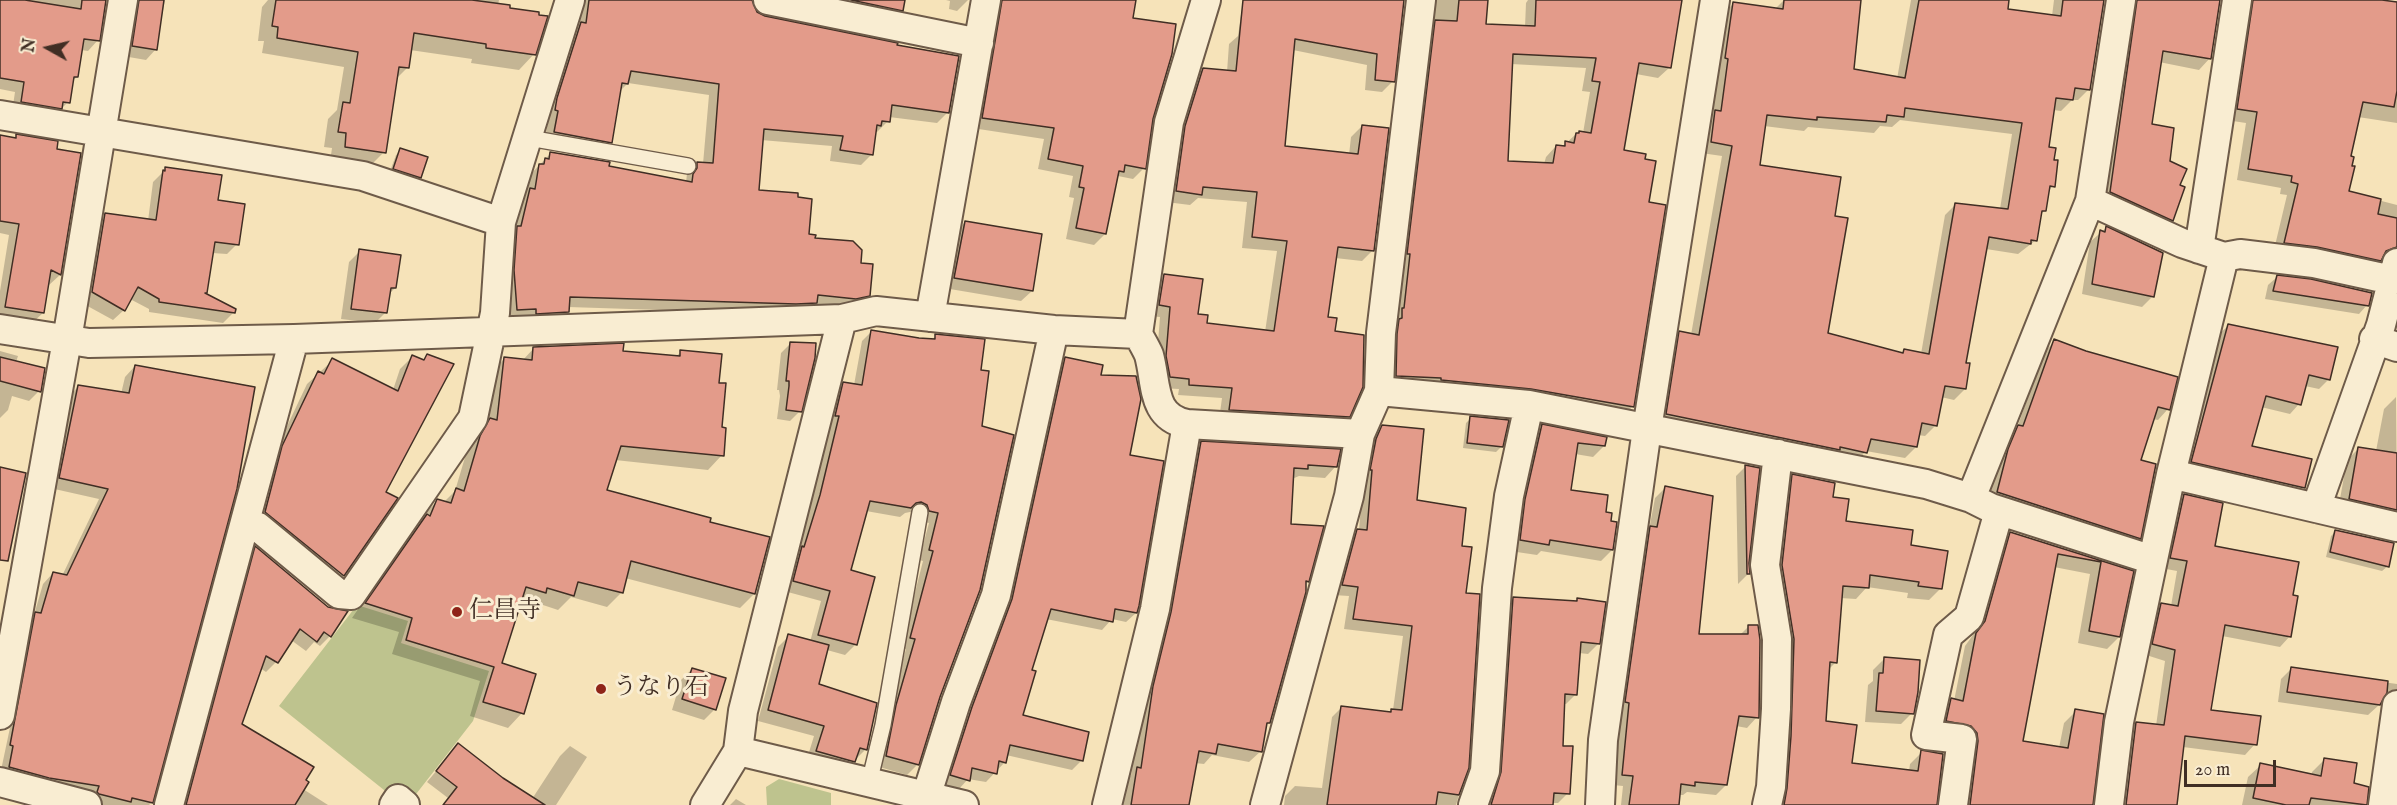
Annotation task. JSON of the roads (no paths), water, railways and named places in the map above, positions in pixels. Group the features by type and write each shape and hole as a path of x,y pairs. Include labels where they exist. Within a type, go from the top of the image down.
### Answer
{"street":[{"path":"0,715 67,340 123,0"},
{"path":"245,524 258,527 339,594 351,595 473,418 495,313 501,222 529,138 570,0"},
{"path":"768,0 979,43"},
{"path":"930,317 986,0"},
{"path":"1206,0 1169,122 1138,334 1148,353 1159,405 1174,422 1187,424 1360,434"},
{"path":"1265,805 1349,496 1360,434 1378,392 1381,333 1421,0"},
{"path":"1600,805 1603,740 1647,429 1715,0"},
{"path":"1971,498 2090,201 2121,0"},
{"path":"2109,805 2119,722 2171,474 2211,253 2237,0"},
{"path":"0,116 363,176 501,222"},
{"path":"2090,201 2182,243 2211,253 2240,254 2395,272 2381,325 2386,343 2316,508"},
{"path":"0,330 89,343 294,339 842,319 876,311 1054,330 1138,334"},
{"path":"705,805 738,751 743,711 842,319"},
{"path":"932,800 956,702 996,595 1054,330"},
{"path":"170,805 294,339"},
{"path":"1378,392 1529,405 1926,484 1971,498 2000,511 2153,560"},
{"path":"1473,805 1485,771 1497,588 1509,496 1529,405"},
{"path":"1107,805 1155,609 1187,424"},
{"path":"1767,805 1771,787 1776,709 1777,639 1765,565 1778,454"},
{"path":"2171,474 2397,527"},
{"path":"1953,805 1962,739 1926,735 1948,635 1969,617 2000,511"},
{"path":"2383,805 2397,705"},
{"path":"738,751 932,800 964,805"},
{"path":"0,782 87,805"},
{"path":"394,805 398,800 405,805"}],"lane":[{"path":"529,138 688,166"},
{"path":"869,783 883,725 920,512"}],"place":[{"name":"仁昌寺","path":"457,612"},
{"name":"うなり石","path":"601,689"}]}
